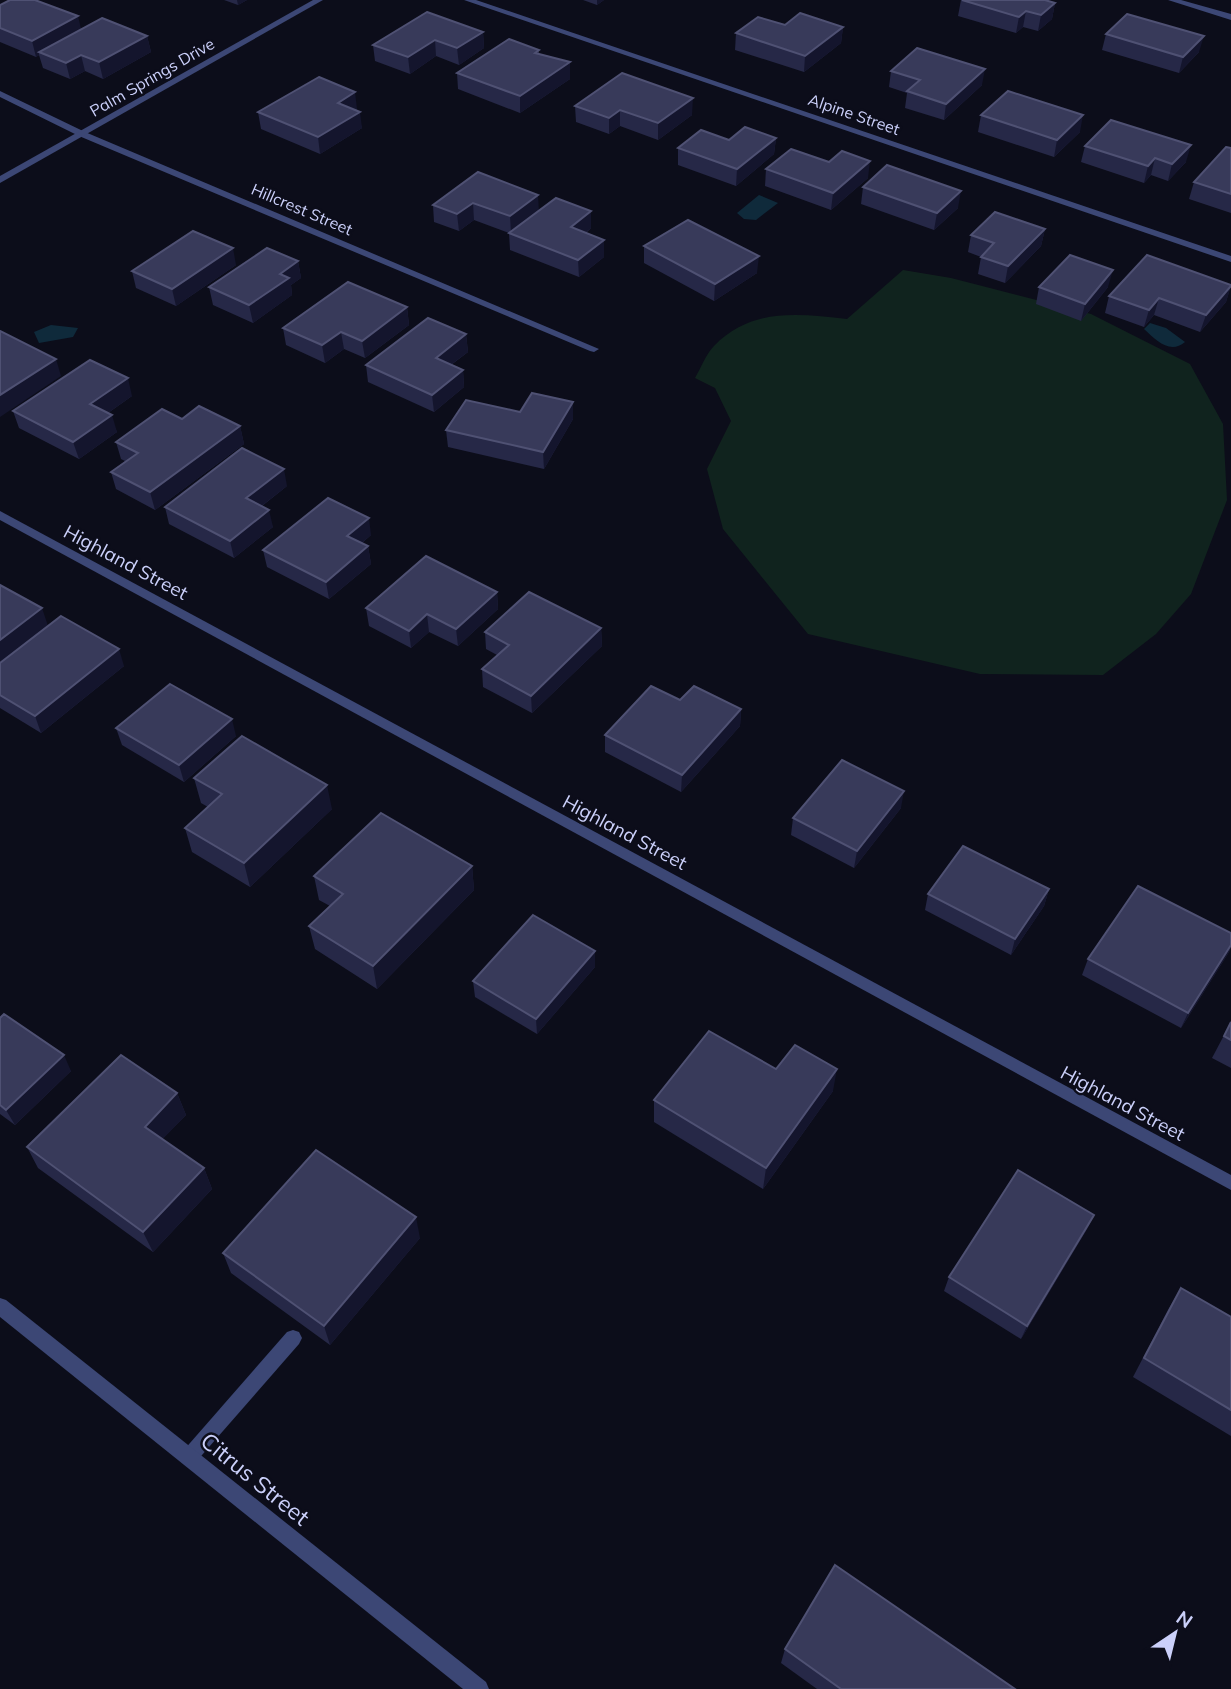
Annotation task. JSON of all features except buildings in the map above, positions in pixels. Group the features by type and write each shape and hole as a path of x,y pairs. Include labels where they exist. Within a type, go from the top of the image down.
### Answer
{"street":[{"name":"Palm Springs Drive","path":"0,180 319,0"},
{"name":"Alpine Street","path":"468,0 1231,259"},
{"path":"1172,0 1231,17"},
{"name":"Hillcrest Street","path":"0,94 82,134 594,349"},
{"name":"Highland Street","path":"0,515 1231,1183"},
{"name":"Citrus Street","path":"0,1306 479,1689"},
{"path":"189,1457 293,1338"}],"green space":[{"path":"903,270 951,278 1091,314 1190,364 1223,424 1227,500 1191,594 1156,634 1103,675 980,674 808,634 723,529 707,469 731,421 715,388 695,378 708,353 729,333 760,319 794,315 847,319"}],"water":[{"path":"759,195 778,203 756,220 744,219 737,213"},
{"path":"1150,323 1166,328 1185,342 1174,347 1163,344 1144,329"},
{"path":"51,325 78,328 73,337 39,343 34,332"}]}
